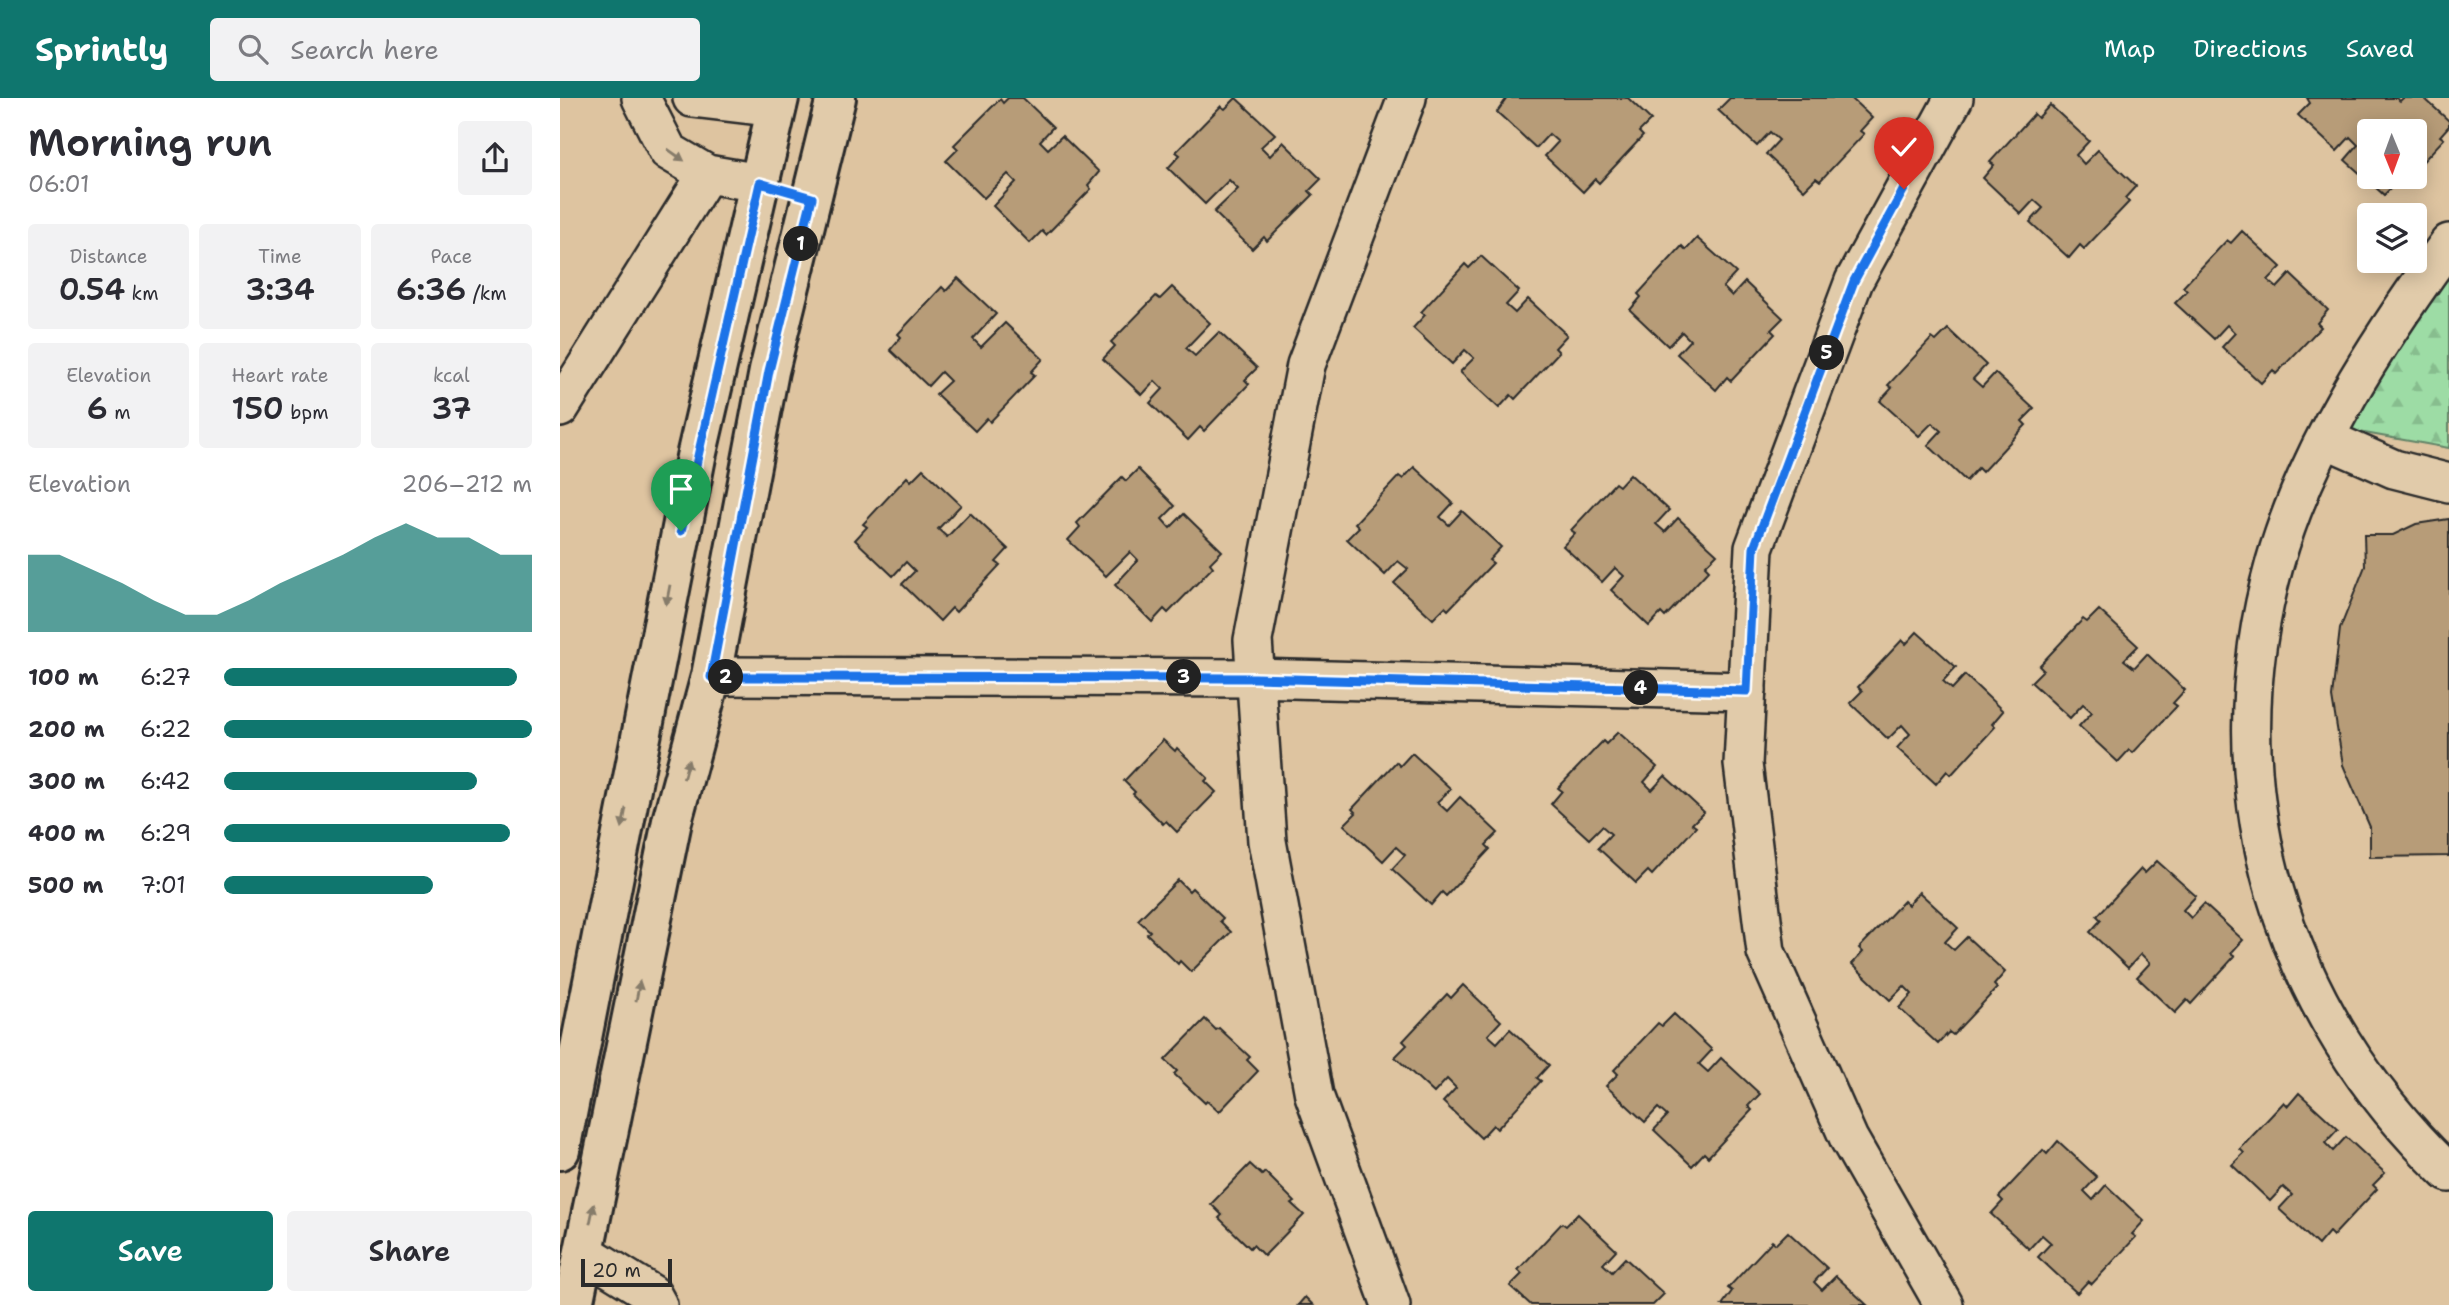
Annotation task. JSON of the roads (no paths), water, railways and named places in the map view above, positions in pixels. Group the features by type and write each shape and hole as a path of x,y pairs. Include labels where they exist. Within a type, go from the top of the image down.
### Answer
{"main road":[{"path":"560,1150 696,457 778,103 834,108 769,371 711,677 672,821 573,1305"},
{"path":"760,183 812,198"}],"street":[{"path":"641,98 668,151 707,174 760,183"},
{"path":"692,98 778,103"},
{"path":"1391,1305 1314,1095 1267,841 1252,640 1306,365 1407,98"},
{"path":"1944,1305 1849,1139 1766,952 1743,764 1754,548 1854,281 1954,98"},
{"path":"560,408 707,174"},
{"path":"2449,243 2370,364 2326,439 2281,547 2262,614 2252,694 2253,778 2263,850 2284,927 2313,992 2357,1068 2413,1139 2449,1173"},
{"path":"2326,439 2394,469 2449,483"},
{"path":"711,677 1255,678 1747,691"},
{"path":"584,1252 652,1294 658,1305"}]}
